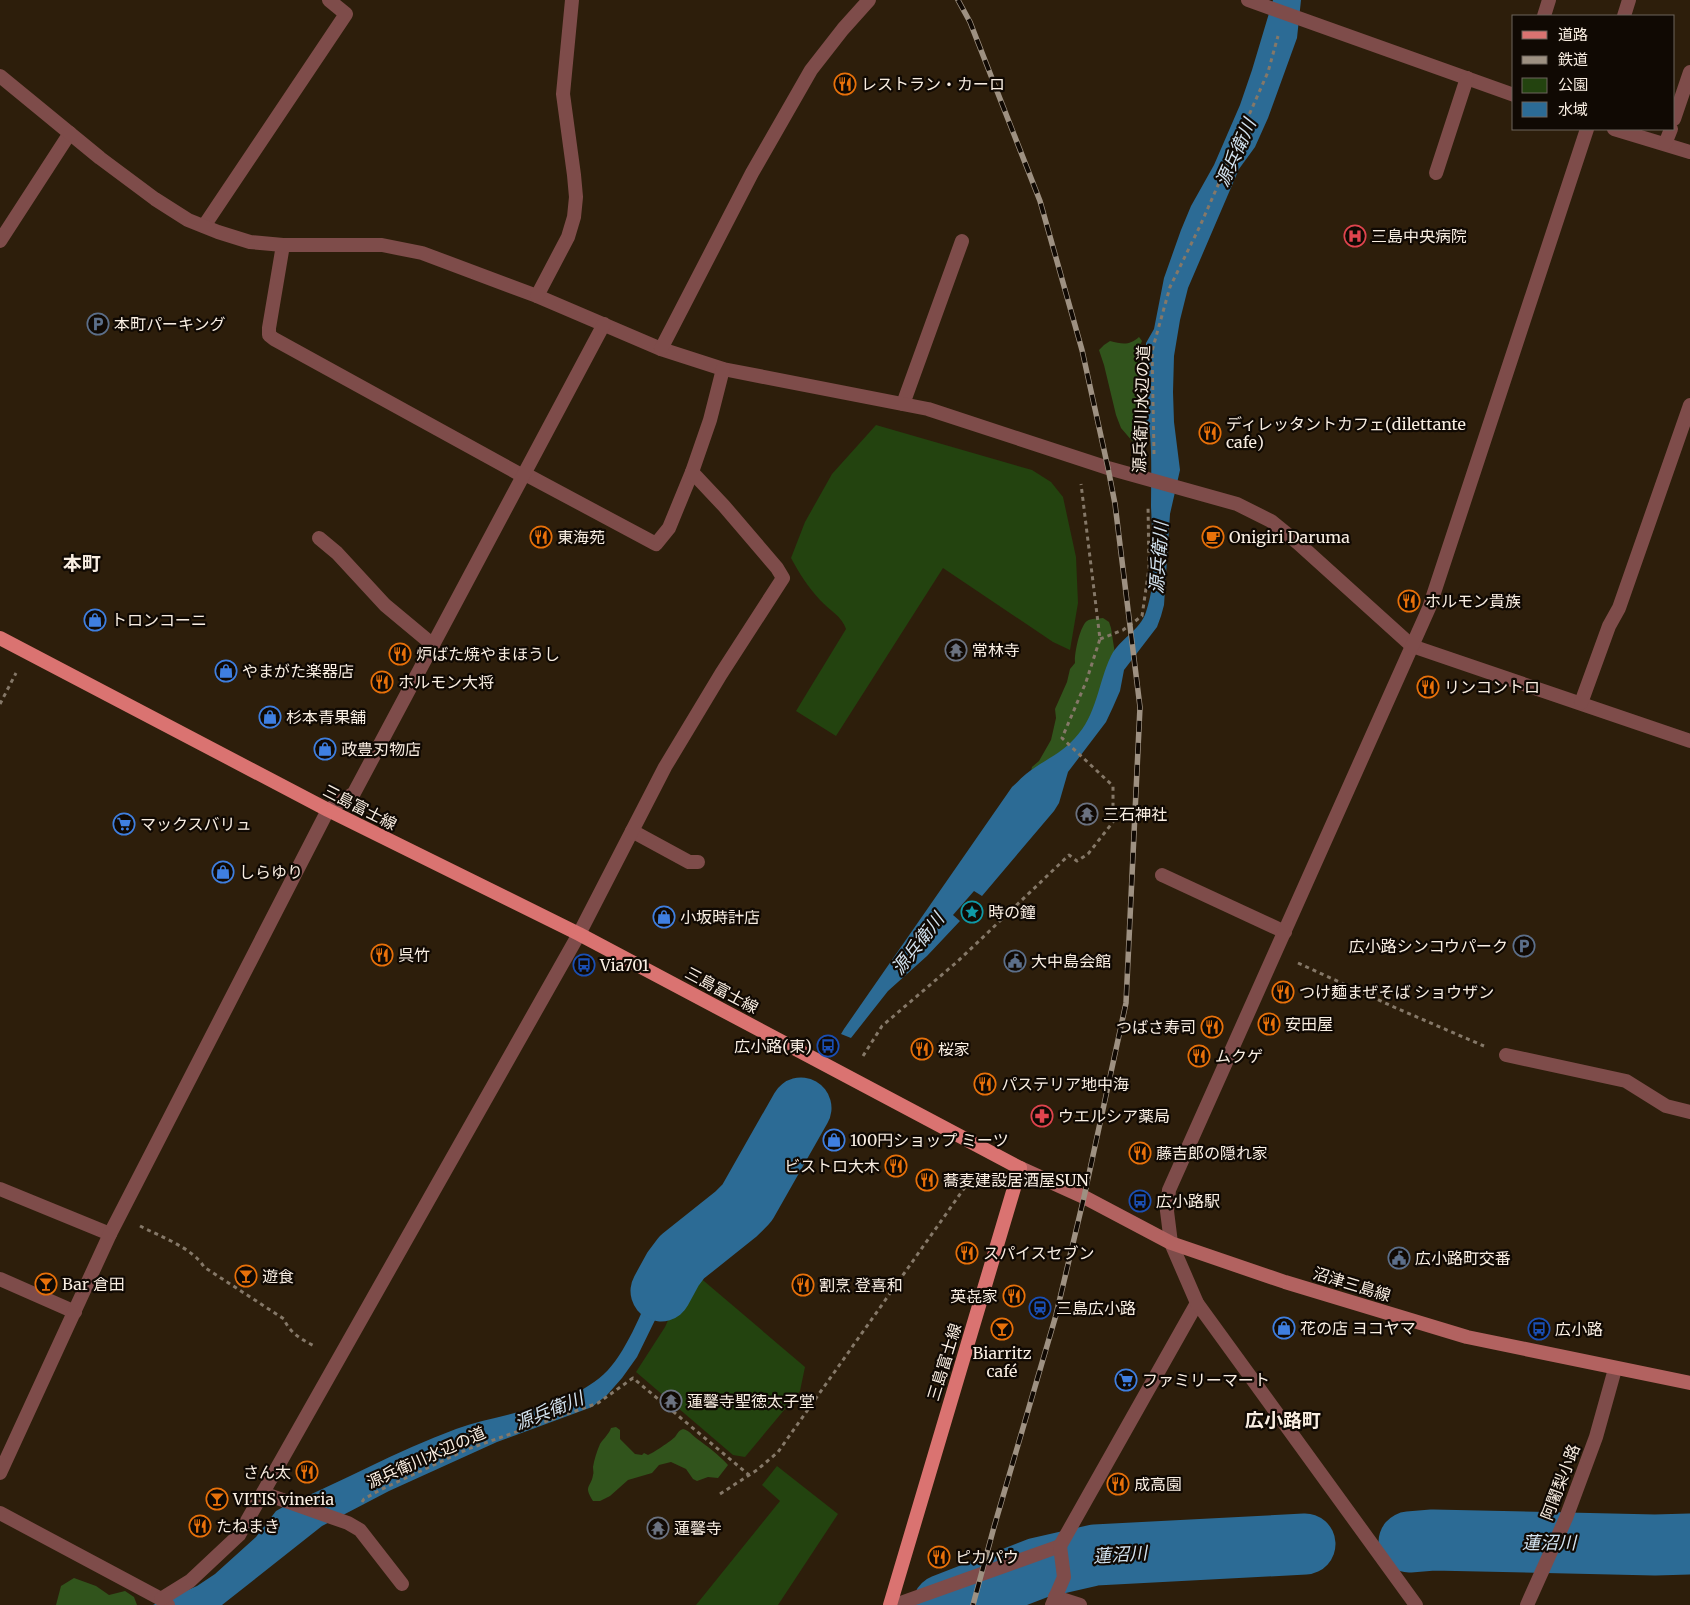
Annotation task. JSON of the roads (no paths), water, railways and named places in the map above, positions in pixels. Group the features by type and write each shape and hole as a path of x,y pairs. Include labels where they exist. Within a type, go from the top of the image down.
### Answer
{"main road":[{"name":"三島富士線","path":"0,638 328,810 579,934 1020,1168 890,1605"},
{"name":"沼津三島線","path":"1020,1168 1084,1197 1171,1243 1285,1282 1468,1337 1615,1369 1690,1383"}],"street":[{"path":"204,226 346,14 329,0"},
{"path":"538,296 568,237 574,217 575,190 563,94 572,0"},
{"path":"661,349 752,173 811,70 843,28 869,0"},
{"path":"1248,0 1512,94"},
{"path":"1544,15 1549,0"},
{"path":"1624,15 1629,0"},
{"path":"1675,116 1690,72"},
{"path":"0,76 155,199 188,220 250,242 283,245 382,245 422,253 538,296 661,349 723,369 928,410 1123,472 1237,504 1271,521 1412,646 1690,741"},
{"path":"1436,174 1467,78"},
{"path":"1416,1605 1197,1303 1171,1243 1168,1211 1169,1190 1429,608 1587,130"},
{"path":"1617,130 1690,152"},
{"path":"1665,144 1670,130"},
{"path":"0,241 70,133"},
{"path":"903,404 962,241"},
{"path":"283,245 269,328 270,335 274,339 524,475 656,544 669,528 692,472 710,420 723,369"},
{"path":"0,1473 110,1234 328,810 354,793 604,324"},
{"path":"1581,703 1608,626 1619,608 1690,405"},
{"path":"0,1513 164,1601 190,1581 239,1536 579,934 670,758 783,578 724,506 692,472"},
{"path":"319,538 337,553 385,605 432,645"},
{"path":"632,831 689,862 698,862"},
{"path":"1162,875 1285,932"},
{"path":"1506,1054 1626,1081 1666,1106 1690,1112"},
{"path":"0,1189 110,1234"},
{"path":"0,1279 75,1312"},
{"path":"1080,1605 1054,1601 1064,1577 1061,1550 1197,1303"},
{"name":"阿闍梨小路","path":"1527,1605 1559,1534 1596,1436 1615,1369"},
{"path":"263,1493 348,1523 360,1530 402,1584"},
{"path":"895,1605 1061,1550"}],"water":[{"path":"1273,0 1301,0 1297,38 1268,118 1255,147 1239,169 1188,288 1180,320 1174,356 1173,392 1174,422 1180,470 1170,514 1164,605 1157,627 1124,670 1120,691 1106,722 1068,772 1059,803 1054,811 982,896 974,891 953,915 960,921 927,956 888,991 851,1038 841,1034 1012,787 1032,769 1064,749 1082,729 1093,709 1111,656 1119,644 1135,630 1146,612 1152,586 1153,559 1151,443 1150,434 1145,430 1146,343 1154,329 1164,278 1181,230 1191,206 1214,165 1240,105"},
{"path":"715,1227 719,1233 690,1256 679,1271 637,1357 607,1395 592,1407 497,1442 389,1491 322,1526 222,1605 153,1605 197,1586 215,1574 256,1537 276,1511 283,1507 390,1457 456,1429 553,1402 589,1386 612,1366 619,1356 668,1258 677,1250"}],"waterway":[{"name":"源兵衛川","path":"661,1291 682,1257 747,1203 801,1108"},
{"name":"蓮沼川","path":"1409,1542 1433,1540 1655,1545 1690,1544"},
{"name":"蓮沼川","path":"943,1605 1038,1568 1095,1555 1305,1544"}],"railway":[{"path":"958,0 970,22 1040,201 1082,350 1115,504 1140,707 1126,1003 1056,1315 973,1605"}],"place":[{"name":"レストラン・カーロ","path":"845,84"},
{"name":"三島中央病院","path":"1355,236"},
{"name":"本町パーキング","path":"98,324"},
{"name":"ディレッタントカフェ(dilettante cafe)","path":"1210,433"},
{"name":"東海苑","path":"541,537"},
{"name":"Onigiri Daruma","path":"1213,537"},
{"name":"ホルモン貴族","path":"1409,601"},
{"name":"トロンコーニ","path":"95,620"},
{"name":"常林寺","path":"956,650"},
{"name":"炉ばた焼やまほうし","path":"400,654"},
{"name":"やまがた楽器店","path":"226,671"},
{"name":"ホルモン大将","path":"382,682"},
{"name":"リンコントロ","path":"1428,687"},
{"name":"杉本青果舗","path":"270,717"},
{"name":"政豊刃物店","path":"325,749"},
{"name":"三石神社","path":"1087,814"},
{"name":"マックスバリュ","path":"124,824"},
{"name":"しらゆり","path":"223,872"},
{"name":"時の鐘","path":"972,912"},
{"name":"小坂時計店","path":"664,917"},
{"name":"広小路シンコウパーク","path":"1524,946"},
{"name":"呉竹","path":"382,955"},
{"name":"大中島会館","path":"1015,961"},
{"name":"Via701","path":"584,965"},
{"name":"つけ麺まぜそば ショウザン","path":"1283,992"},
{"name":"安田屋","path":"1269,1024"},
{"name":"つばさ寿司","path":"1212,1027"},
{"name":"広小路(東)","path":"828,1046"},
{"name":"桜家","path":"922,1049"},
{"name":"ムクゲ","path":"1199,1056"},
{"name":"パステリア地中海","path":"985,1084"},
{"name":"ウエルシア薬局","path":"1042,1116"},
{"name":"100円ショップ ミーツ","path":"834,1140"},
{"name":"藤吉郎の隠れ家","path":"1140,1153"},
{"name":"ビストロ大木","path":"896,1166"},
{"name":"蕎麦建設居酒屋SUN","path":"927,1180"},
{"name":"広小路駅","path":"1140,1201"},
{"name":"スパイスセブン","path":"967,1253"},
{"name":"広小路町交番","path":"1399,1258"},
{"name":"遊食","path":"246,1276"},
{"name":"Bar 倉田","path":"46,1284"},
{"name":"割烹 登喜和","path":"803,1285"},
{"name":"英㐂家","path":"1014,1296"},
{"name":"三島広小路","path":"1040,1308"},
{"name":"花の店 ヨコヤマ","path":"1284,1328"},
{"name":"Biarritz café","path":"1002,1329"},
{"name":"広小路","path":"1539,1329"},
{"name":"ファミリーマート","path":"1126,1380"},
{"name":"蓮馨寺聖徳太子堂","path":"671,1401"},
{"name":"さん太","path":"307,1472"},
{"name":"成高園","path":"1118,1484"},
{"name":"VITIS vineria","path":"217,1499"},
{"name":"たねまき","path":"200,1526"},
{"name":"蓮馨寺","path":"658,1528"},
{"name":"ピカパウ","path":"939,1557"}],"district":[{"name":"本町","path":"82,563"},
{"name":"広小路町","path":"1283,1420"}]}
